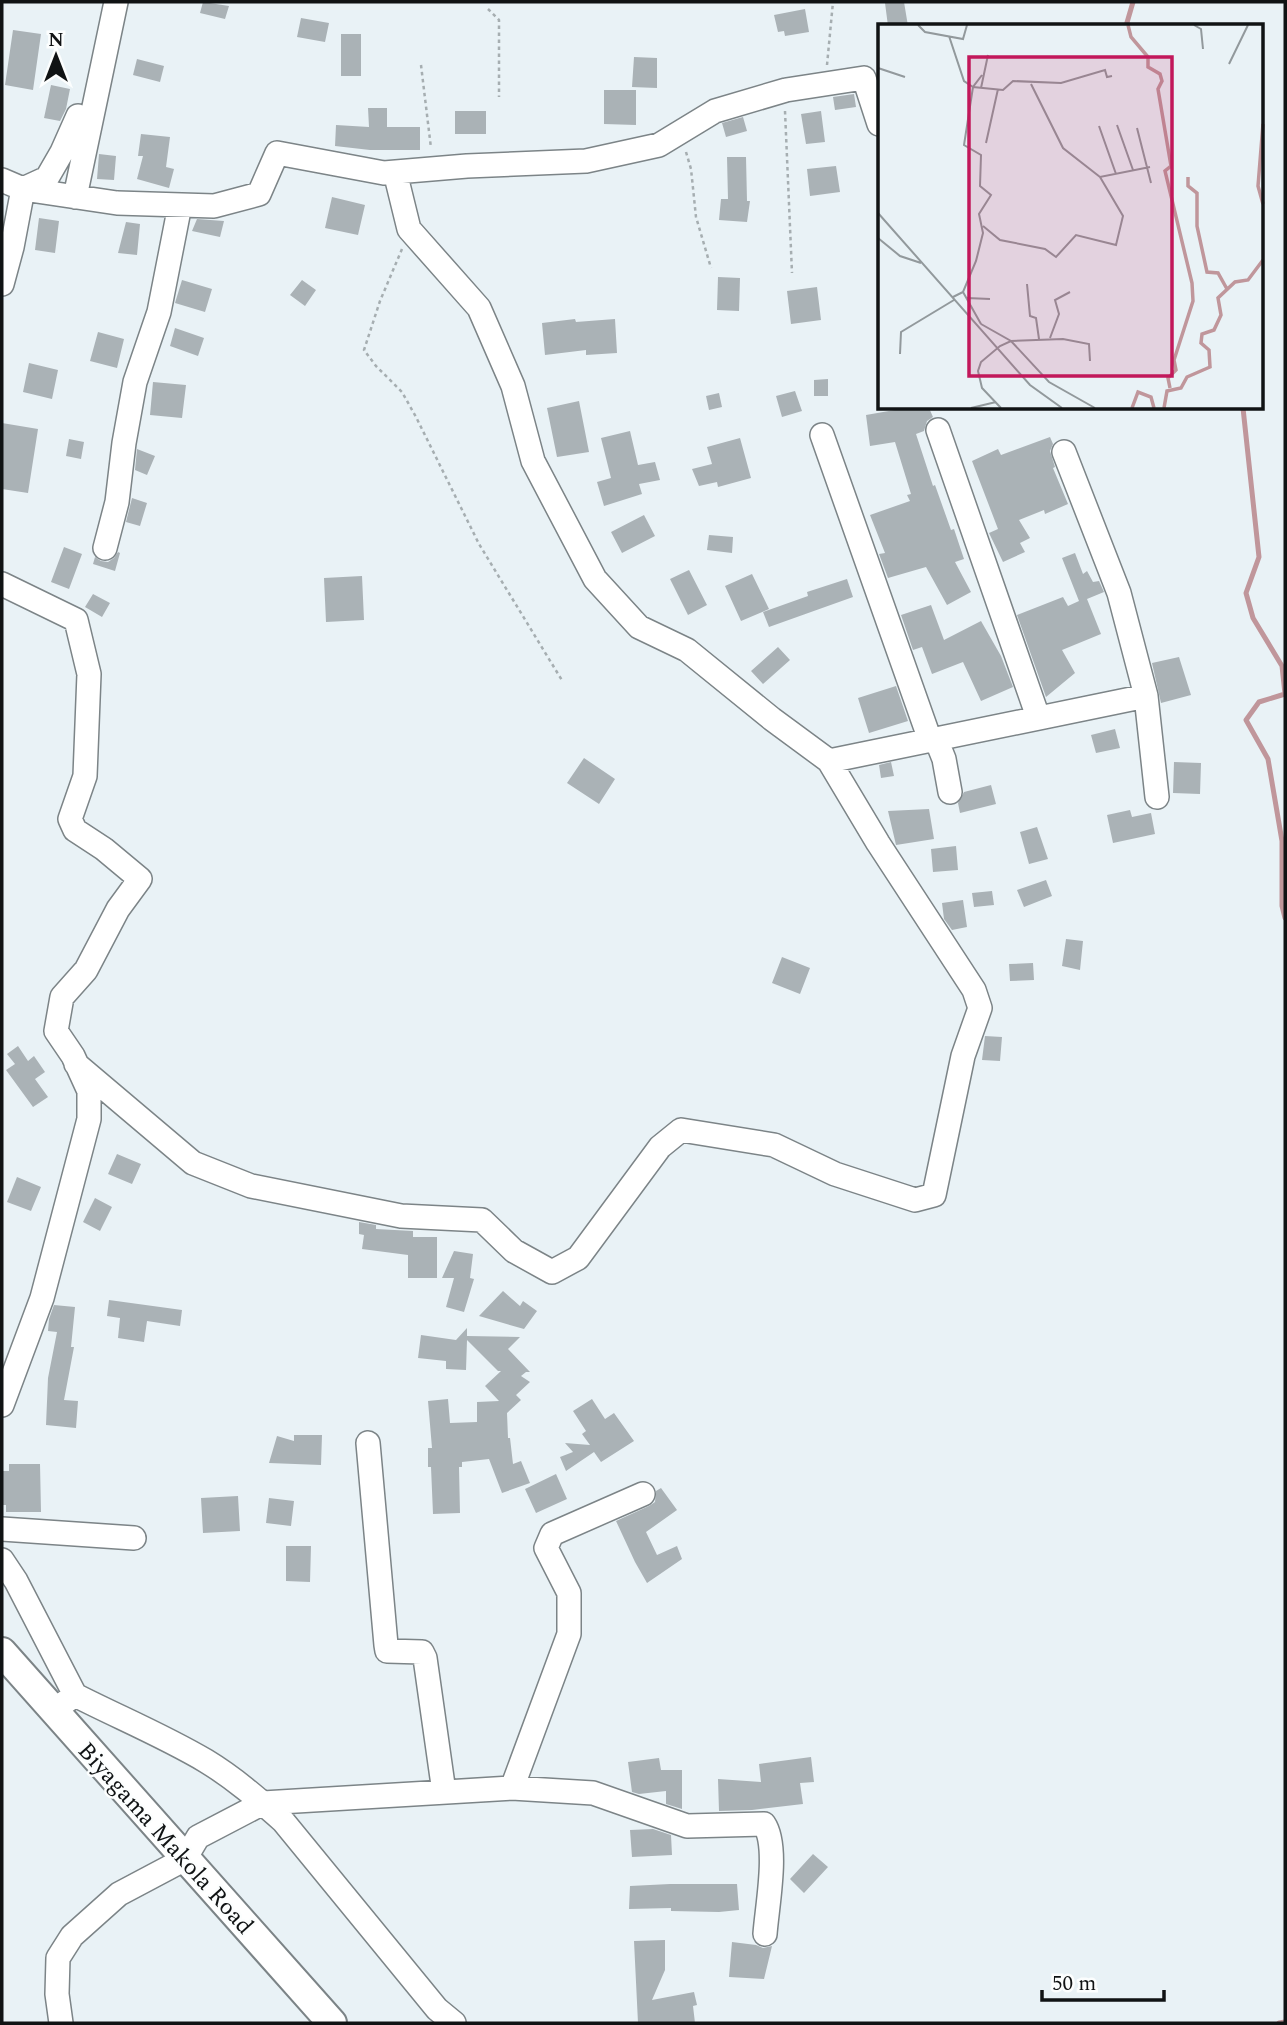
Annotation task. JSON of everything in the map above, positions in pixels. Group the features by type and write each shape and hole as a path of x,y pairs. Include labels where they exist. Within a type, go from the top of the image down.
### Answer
{"main road":[{"name":"Biyagama Makola Road","path":"2,1652 63,1703 185,1859 332,2023"}],"street":[{"path":"75,197 116,2"},
{"path":"2,180 23,189 117,203 214,206 259,194 277,153 384,173 586,161 659,145 715,111 784,91 826,82 864,78 878,121"},
{"path":"23,189 47,177 78,116"},
{"path":"76,1064 193,1163 251,1186 401,1216 482,1220 514,1251 552,1272 578,1258 660,1147 681,1130 774,1146 835,1174 915,1200 934,1195 962,1056 980,1009 974,990 878,843 829,761 687,650 639,627 595,579 533,461 513,386 479,308 409,229 395,172"},
{"path":"2,284 23,189"},
{"path":"105,548 117,502 122,453 135,382 159,312 180,205"},
{"path":"938,430 1038,717"},
{"path":"822,435 933,739 944,759 950,792"},
{"path":"1064,452 1119,593 1146,696 1157,797"},
{"path":"2,584 76,620 89,674 85,776 70,819 75,830 140,878 118,909 86,970 62,997 56,1031 89,1091 89,1119 42,1298 2,1405"},
{"path":"829,761 1146,696"},
{"path":"368,1443 387,1651 393,1653 416,1650 422,1652 425,1657 444,1792"},
{"path":"512,1788 569,1634 569,1592 546,1548 547,1541 552,1534 643,1494"},
{"path":"2,1529 134,1538"},
{"path":"2,1560 16,1581 63,1703 204,1760 236,1780 283,1821 437,2009 454,2023"},
{"path":"61,2023 57,1994 58,1958 72,1936 119,1894 185,1859 198,1837 263,1803 512,1788 593,1793 687,1826 764,1824 769,1830 771,1853 765,1934"}],"path":[{"path":"826,82 834,2"},
{"path":"488,9 499,20 499,97"},
{"path":"421,65 434,169"},
{"path":"784,91 792,272"},
{"path":"680,132 691,169 696,217 711,268"},
{"path":"409,229 364,350 402,393 479,544 564,682"}],"building":[{"path":"203,2 229,6 225,19 200,13"},
{"path":"904,2 908,24 888,24 885,3"},
{"path":"805,9 809,32 785,36 784,31 778,32 774,15"},
{"path":"301,18 329,23 325,42 297,37"},
{"path":"13,30 41,34 33,90 5,85"},
{"path":"341,34 361,34 361,76 341,76"},
{"path":"634,57 657,58 657,88 632,87"},
{"path":"137,59 164,66 160,82 133,75"},
{"path":"51,85 70,89 66,109 60,121 44,118"},
{"path":"604,90 636,90 636,125 604,124"},
{"path":"854,94 856,107 835,110 833,97"},
{"path":"368,108 387,108 387,127 420,127 420,150 370,150 335,146 336,125 369,127"},
{"path":"455,111 486,111 486,134 455,134"},
{"path":"821,111 825,142 806,144 801,114"},
{"path":"743,117 747,131 726,137 722,123"},
{"path":"141,134 170,137 166,167 174,169 169,188 137,179 143,156 138,156"},
{"path":"99,154 116,156 114,180 97,179"},
{"path":"727,157 746,157 747,201 750,201 747,222 719,220 721,199 728,199"},
{"path":"836,166 840,192 810,196 807,169"},
{"path":"332,197 365,205 358,235 325,228"},
{"path":"39,218 59,221 55,253 35,250"},
{"path":"197,219 224,221 220,237 192,231"},
{"path":"126,222 140,224 137,255 118,253"},
{"path":"718,277 740,278 739,311 717,310"},
{"path":"182,280 212,289 205,312 175,303"},
{"path":"302,280 316,290 305,306 290,295"},
{"path":"817,287 821,320 791,324 787,291"},
{"path":"575,319 576,322 615,319 617,353 586,355 586,350 545,355 542,323"},
{"path":"175,328 204,338 198,356 170,346"},
{"path":"98,332 124,339 117,368 90,361"},
{"path":"29,363 58,370 52,399 23,392"},
{"path":"828,379 828,396 814,396 814,380"},
{"path":"153,382 186,385 182,418 150,415"},
{"path":"795,391 802,411 782,417 776,396"},
{"path":"719,393 722,407 709,410 706,396"},
{"path":"579,401 589,452 557,457 547,408"},
{"path":"895,410 930,410 933,417 927,421 924,431 916,434 933,486 935,485 951,530 954,529 964,559 955,562 971,592 947,605 926,567 888,578 879,554 885,553 870,515 910,501 907,495 911,494 895,442 870,446 866,415"},
{"path":"2,423 38,429 28,493 2,489"},
{"path":"630,431 638,465 655,462 660,480 639,484 642,494 604,506 597,482 611,478 601,438"},
{"path":"1050,437 1053,444 1050,451 1055,467 1053,468 1068,504 1045,514 1044,510 1019,520 1030,538 1020,543 1025,552 1003,562 989,533 998,529 972,461 998,449 1001,455"},
{"path":"740,438 751,478 718,487 717,482 699,486 692,469 712,464 707,447"},
{"path":"69,439 84,442 81,459 66,456"},
{"path":"137,449 155,456 147,475 135,470"},
{"path":"132,498 147,503 140,526 126,522"},
{"path":"644,515 655,536 622,553 611,532"},
{"path":"709,535 733,537 732,553 707,550"},
{"path":"64,547 82,554 69,589 51,582"},
{"path":"120,553 115,571 93,564 95,557 108,562"},
{"path":"1075,553 1083,574 1087,571 1093,582 1099,581 1104,592 1087,599 1101,634 1062,650 1075,673 1046,697 1017,615 1063,597 1068,606 1079,601 1062,558"},
{"path":"689,570 707,605 688,615 670,579"},
{"path":"752,574 769,609 741,621 725,586"},
{"path":"362,576 364,620 326,622 324,578"},
{"path":"847,579 853,597 769,627 763,612 808,596 807,592"},
{"path":"93,594 110,603 102,617 85,607"},
{"path":"931,605 944,640 981,621 1001,656 1013,687 981,701 963,662 932,674 922,647 913,650 901,615"},
{"path":"778,647 790,660 763,684 751,671"},
{"path":"1179,657 1191,695 1161,703 1152,663"},
{"path":"896,686 908,721 869,733 858,698"},
{"path":"1115,729 1120,748 1096,753 1091,735"},
{"path":"584,758 615,779 599,804 567,783"},
{"path":"891,762 894,776 881,778 879,765"},
{"path":"1174,762 1201,763 1200,794 1173,793"},
{"path":"991,785 996,804 960,813 958,803 964,792"},
{"path":"929,809 934,839 896,845 888,811"},
{"path":"1130,810 1132,817 1151,813 1155,834 1113,843 1107,815"},
{"path":"1037,827 1048,859 1029,864 1020,832"},
{"path":"956,846 958,870 933,872 931,849"},
{"path":"1046,880 1052,896 1024,907 1017,890"},
{"path":"992,891 994,905 974,907 972,893"},
{"path":"963,900 967,927 952,930 944,919 942,903"},
{"path":"1066,939 1083,941 1080,970 1062,966"},
{"path":"782,957 810,968 800,994 772,983"},
{"path":"1033,963 1034,980 1010,981 1009,964"},
{"path":"985,1036 1002,1037 1000,1061 982,1060"},
{"path":"18,1046 28,1061 34,1056 45,1072 35,1079 48,1097 33,1107 6,1070 15,1064 7,1054"},
{"path":"117,1154 141,1164 132,1184 108,1174"},
{"path":"17,1177 41,1187 31,1211 7,1202"},
{"path":"95,1198 112,1207 100,1231 83,1222"},
{"path":"359,1222 376,1225 376,1229 413,1231 413,1237 437,1237 437,1278 408,1278 408,1255 362,1249 364,1235 359,1234"},
{"path":"454,1251 473,1254 470,1278 474,1279 464,1312 446,1307 454,1278 442,1278"},
{"path":"503,1291 520,1306 523,1301 537,1311 524,1329 479,1316"},
{"path":"109,1300 182,1310 180,1326 147,1321 144,1342 118,1338 120,1318 107,1316"},
{"path":"54,1305 75,1307 71,1347 74,1347 64,1400 78,1401 76,1428 46,1425 48,1378 57,1332 48,1331"},
{"path":"467,1328 467,1336 520,1337 508,1349 530,1372 521,1376 530,1382 516,1395 521,1400 507,1413 508,1438 513,1464 521,1461 530,1483 502,1493 489,1459 462,1462 462,1467 459,1467 460,1513 433,1514 431,1467 428,1467 428,1448 432,1448 428,1401 448,1399 450,1423 477,1422 477,1402 499,1401 485,1386 501,1371 467,1340 466,1370 446,1369 446,1361 418,1358 421,1335 456,1340"},
{"path":"592,1399 605,1419 614,1413 634,1441 601,1462 594,1452 566,1471 560,1457 573,1452 565,1443 590,1445 582,1434 586,1431 573,1411"},
{"path":"294,1435 322,1435 321,1465 269,1463 277,1436 294,1441"},
{"path":"9,1464 40,1464 41,1512 6,1512 6,1505 2,1505 2,1471 9,1471"},
{"path":"556,1474 567,1499 536,1513 525,1489"},
{"path":"661,1488 677,1510 646,1532 657,1555 677,1546 682,1559 647,1583 616,1521 655,1502 656,1491"},
{"path":"238,1496 240,1531 203,1533 201,1498"},
{"path":"269,1498 294,1501 291,1526 266,1523"},
{"path":"286,1546 311,1546 310,1582 286,1581"},
{"path":"811,1757 814,1782 800,1783 803,1804 719,1811 718,1779 761,1782 759,1764"},
{"path":"659,1758 661,1770 682,1770 682,1809 666,1804 666,1791 639,1794 632,1792 628,1762"},
{"path":"653,1829 671,1835 672,1855 632,1857 630,1830"},
{"path":"813,1854 828,1867 804,1893 790,1879"},
{"path":"737,1884 739,1910 719,1912 671,1911 671,1908 629,1909 630,1886"},
{"path":"665,1940 665,1970 652,2000 694,1992 697,2005 693,2006 695,2023 638,2023 634,1941"},
{"path":"732,1942 763,1948 772,1946 764,1979 729,1977"}],"waterway":[{"path":"1127,24 1133,2"},
{"path":"1243,410 1259,557 1246,593 1253,618 1282,666 1285,694"},
{"path":"1285,694 1259,702 1246,720 1268,759 1282,841 1282,906 1285,918"},
{"path":"1279,2023 1285,2022"}]}
